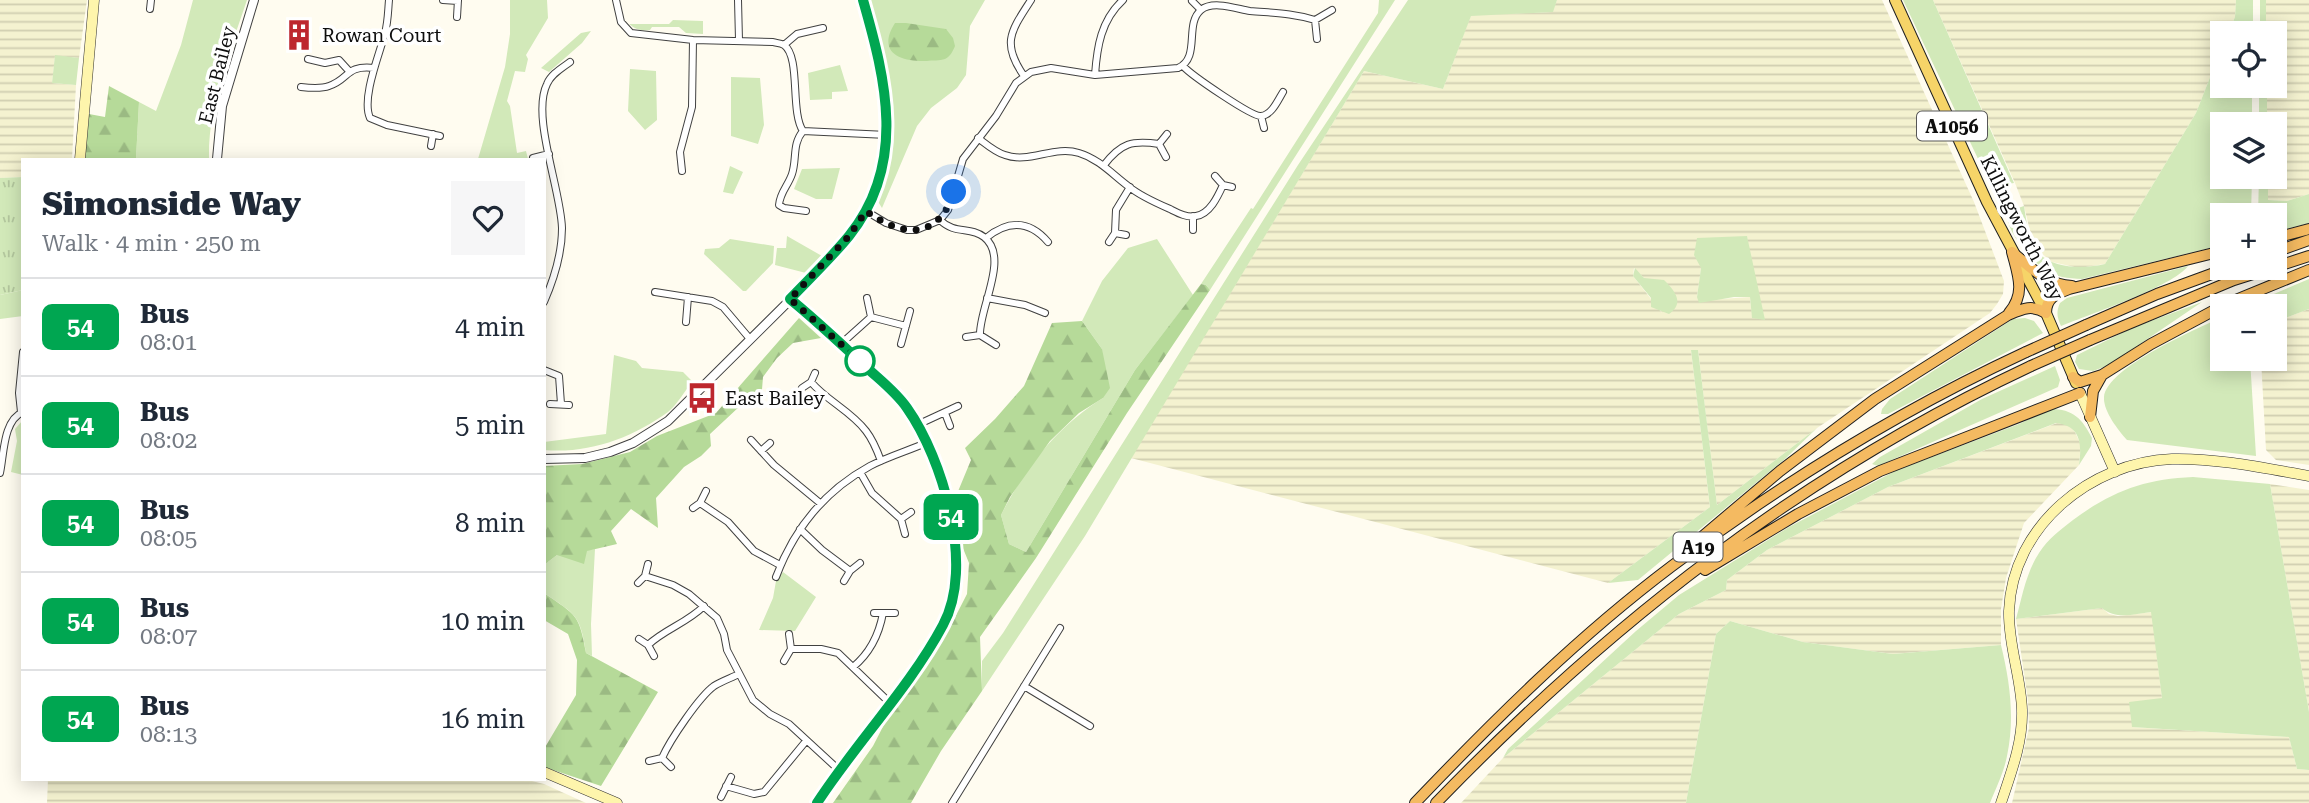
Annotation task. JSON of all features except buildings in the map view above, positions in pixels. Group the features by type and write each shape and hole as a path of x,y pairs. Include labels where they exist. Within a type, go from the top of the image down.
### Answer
{"highway":[{"path":"2287,235 2309,229"},
{"path":"2287,248 2309,240"},
{"name":"A1056","path":"2012,252 2050,281 2078,286"},
{"path":"2008,315 2018,301 2020,292 2012,252"},
{"path":"2046,313 2046,306 2052,297 2078,286 2210,254"},
{"name":"A19","path":"2287,263 2309,256"},
{"path":"2073,377 2080,382 2102,375 2151,344 2226,304 2309,270"},
{"name":"A19","path":"1415,803 1503,712 1557,662 1671,567 1818,465 1966,380 2157,293 2210,274"},
{"name":"A19","path":"1436,803 1521,717 1679,581 1743,534 1842,469 1914,425 2031,366 2234,280"},
{"name":"A19","path":"1671,567 1700,538 1780,471 1875,399 2008,315 2034,307 2046,313"},
{"path":"2090,417 2093,391 2102,375"},
{"name":"A19","path":"1679,581 1704,570 1792,517 1880,471 2080,393"}],"main road":[{"path":"80,158 94,0"},
{"name":"Killingworth Way","path":"1895,0 1987,202 2046,313 2115,472"},
{"path":"2001,803 2016,757 2023,713 2009,610 2026,548 2057,507 2080,490 2115,472 2153,461 2194,459 2309,476"},
{"path":"546,773 617,803"}],"street":[{"path":"150,9 151,0"},
{"name":"East Bailey","path":"216,158 222,106 254,0"},
{"path":"389,0 385,34 367,101 370,118 387,125 437,135 431,146"},
{"path":"443,0 458,0 457,17"},
{"path":"616,0 621,22 631,33 693,40 773,42 783,45 789,52 794,74 798,123 803,131"},
{"path":"738,0 739,40"},
{"path":"546,459 585,458 610,452 652,432 685,405 849,236 866,211 880,176 887,135 886,90 863,0"},
{"path":"1024,76 1014,62 1010,44 1015,25 1031,0"},
{"path":"1095,75 1100,36 1111,14 1123,0"},
{"path":"1192,1 1200,10"},
{"path":"866,211 886,223 906,230 916,230 940,220 948,210 963,159 996,117 1016,83 1024,76 1051,68 1095,75 1166,71 1183,66 1191,50 1194,24 1200,10 1208,7 1226,6 1250,11 1297,14 1315,20 1332,10"},
{"path":"1315,20 1317,39"},
{"path":"783,45 796,34 823,28"},
{"path":"681,171 680,152 692,107 693,40"},
{"path":"308,59 325,63 339,60 349,71"},
{"path":"546,298 560,250 562,230 542,106 543,93 547,82 570,62"},
{"path":"1183,66 1203,84 1221,92 1249,112 1261,116"},
{"path":"301,86 328,87 349,71 374,68"},
{"path":"1261,116 1274,107 1283,92"},
{"path":"1261,116 1264,128"},
{"path":"803,131 887,135"},
{"path":"803,131 795,148 792,174 780,195 779,205 806,211"},
{"path":"1159,144 1167,134"},
{"path":"978,138 1005,156 1021,157 1049,151 1078,152 1104,165 1130,187 1181,214 1198,216 1212,205 1223,185"},
{"path":"1104,165 1130,143 1140,141 1159,144"},
{"path":"1159,144 1166,157"},
{"path":"533,158 549,154"},
{"path":"1215,176 1223,185 1232,187"},
{"path":"1109,243 1115,233 1116,210 1130,187"},
{"path":"1193,216 1193,230"},
{"path":"940,220 947,228 977,233 986,238 993,251 995,268 982,313 980,335"},
{"path":"1038,231 1046,223"},
{"path":"986,238 998,229 1010,225 1038,231 1048,242"},
{"path":"1115,233 1126,236"},
{"path":"654,292 712,301 723,307 750,339"},
{"path":"686,322 688,297"},
{"path":"867,298 871,317"},
{"path":"987,298 1025,305 1045,313"},
{"path":"790,299 842,343 907,408 926,443 943,488 955,547 955,587 944,623 817,803"},
{"path":"1023,315 1025,305"},
{"path":"901,344 910,311"},
{"path":"842,343 871,317"},
{"path":"871,317 906,326"},
{"path":"966,337 980,335 996,345"},
{"path":"21,364 21,400"},
{"path":"546,371 559,376 565,405 550,404"},
{"path":"802,388 811,382 815,373"},
{"path":"811,382 819,392 865,429 874,442 881,461"},
{"path":"917,425 958,406"},
{"path":"945,412 950,426"},
{"path":"0,473 11,422 21,413"},
{"path":"751,440 820,503"},
{"path":"761,451 770,443"},
{"path":"776,577 800,529 833,489 881,461 926,443"},
{"path":"860,472 872,493 901,519 905,534"},
{"path":"693,508 700,503 706,491"},
{"path":"700,503 728,523 754,551 780,565"},
{"path":"901,519 911,512"},
{"path":"800,529 850,571"},
{"path":"844,581 850,571 860,563"},
{"path":"638,583 645,576 648,564"},
{"path":"645,576 673,585 717,618 727,650 753,700 770,714 789,724 839,770"},
{"path":"648,645 656,637 693,617 704,606"},
{"path":"874,613 895,613"},
{"path":"853,667 871,647 880,631 883,613"},
{"path":"952,803 1060,628"},
{"path":"784,661 791,649 789,634"},
{"path":"639,639 648,645 654,656"},
{"path":"791,649 829,650 838,653 890,703"},
{"path":"662,758 668,744 690,717 701,698 716,685 739,674"},
{"path":"1024,686 1090,726"},
{"path":"726,786 754,794 764,792 806,741"},
{"path":"649,761 662,758"},
{"path":"662,758 671,767"},
{"path":"721,797 731,777"}],"shaded area":[{"path":"0,0 87,0 79,58 55,56 52,83 76,85 72,158 21,158 21,177 0,178"},
{"path":"1557,0 1882,0 1974,202 2004,281 2003,294 1997,304 1990,313 1817,428 1717,505 1698,350 1691,350 1710,507 1608,583 1131,458 1364,71 1443,89 1471,15 1552,12","holes":["1747,236 1752,317 1750,297 1697,297 1701,268","1634,268 1644,278 1662,313 1633,276"]},
{"path":"1933,0 2236,0 2233,21 2210,21 2210,77 2196,113 2105,264 2079,268 2052,262 2034,247 2015,183"},
{"path":"2266,0 2309,0 2309,194 2287,201 2268,200 2268,189 2287,189 2287,112 2267,112 2267,98 2287,98 2287,21 2266,21"},
{"path":"2309,309 2309,465 2276,460 2266,450 2262,371 2287,371 2287,317"},
{"path":"2057,423 2068,424 2075,432 2081,445 2079,465 2024,523 2006,578 2001,609 2001,645 1893,654 1803,642 1730,621 1716,634 1686,803 1461,803 1503,758 1679,614 1726,590 1727,580 1767,550 1888,487"},
{"path":"2270,484 2309,490 2309,712"},
{"path":"2102,608 2109,614 2118,616 2152,612 2162,698 2132,727 2289,737 2297,769 2309,770 2309,803 2012,803 2029,728 2028,700 2016,619"},
{"path":"48,781 532,781 586,803 47,803"}],"green space":[{"path":"193,0 247,0 216,98 209,158 136,158 139,102 156,111 181,45"},
{"path":"510,0 547,0 548,18 526,55 528,59 525,72 515,71 507,101 517,153 526,151 528,158 478,158 505,67 510,34"},
{"path":"868,0 985,0 970,26 966,75 957,88 931,108 917,126 882,208 877,200 890,159 893,119 888,79"},
{"path":"1379,0 1395,0 1210,290 1201,284 1251,208 1253,209 1378,13"},
{"path":"1408,0 1557,0 1553,12 1471,16 1443,89 1364,71 1085,536 982,691 982,661 1003,633 1298,165"},
{"path":"1903,0 1933,0 2014,183 1995,186 1988,180"},
{"path":"2236,0 2253,0 2253,21 2233,21"},
{"path":"2260,0 2266,0 2266,21 2260,21"},
{"path":"673,20 703,21 703,34 686,33 679,27 652,27 650,30 642,30 629,24 669,24"},
{"path":"895,23 946,29 955,46 943,60 917,61 900,57 894,54 888,42"},
{"path":"591,31 582,43 549,72 541,68 581,33"},
{"path":"55,55 79,58 76,85 52,83"},
{"path":"840,65 848,91 832,92 832,99 810,100 808,73"},
{"path":"630,69 656,71 657,120 645,130 628,111"},
{"path":"731,77 760,78 764,125 758,144 731,136"},
{"path":"2210,77 2210,98 2252,98 2252,112 2210,112 2210,189 2252,189 2251,203 2210,203 2210,248 2082,279 2067,278 2049,272 2026,252 2014,235 2008,220 2010,212 2024,206 2033,245 2046,259 2076,267 2105,264 2196,113"},
{"path":"109,86 139,102 136,158 85,158 89,114 105,117"},
{"path":"2259,98 2267,98 2267,112 2259,112"},
{"path":"730,166 743,172 733,194 723,192"},
{"path":"840,168 832,199 816,199 794,189 802,169"},
{"path":"21,177 21,290 0,295 0,178"},
{"path":"2259,189 2268,189 2268,200 2287,201 2309,194 2309,223 2287,229 2287,203 2258,203"},
{"path":"787,236 822,256 806,273 775,265 777,248 786,248"},
{"path":"1747,236 1765,320 1752,318 1750,297 1699,303 1697,297 1701,268 1694,255 1697,238"},
{"path":"730,239 774,246 773,263 746,291 704,254 705,249 719,248"},
{"path":"1157,239 1193,295 1135,370 1026,552 1009,544 1001,515 1010,497 1032,464 1057,435 1071,421 1103,398 1102,349 1082,321 1102,281 1128,248"},
{"path":"2188,266 2180,274 2149,291 2061,326 2058,309 2060,303 2067,298"},
{"path":"1635,268 1644,278 1664,280 1672,288 1677,297 1674,310 1669,314 1651,307 1651,298 1633,276"},
{"path":"2309,279 2309,309 2287,317 2287,294 2274,294"},
{"path":"1201,284 1210,290 1127,413 1036,558 980,637 982,691 941,751 911,803 833,803 873,746 889,715 946,635 967,594 969,563 958,536 954,501 971,460 965,448 1024,386 1052,323 1082,321 1102,349 1110,388 1103,398 1079,413 1050,441 1010,497 1001,515 1009,544 1026,552 1135,370"},
{"path":"21,290 21,316 0,319 0,295"},
{"path":"2202,302 2109,365 2093,371 2079,369 2075,362 2077,355 2132,328"},
{"path":"799,318 821,338 793,343 763,377 761,402 740,406 710,434 711,446 684,467 656,498 658,528 631,509 611,531 617,544 587,551 584,564 557,555 546,563 546,466 582,464 630,452 657,436 716,413"},
{"path":"2025,318 2034,321 2043,333 1888,414 1881,414 1890,399 2013,319"},
{"path":"2210,323 2210,371 2251,371 2256,456 2127,440 2116,426 2104,402 2109,385 2136,362"},
{"path":"1691,350 1698,350 1717,505 1817,428 1785,459 1638,580 1608,583 1710,507"},
{"path":"614,355 636,361 642,368 683,372 693,382 668,412 625,437 594,447 546,450 546,442 606,434"},
{"path":"2055,366 2060,380 2058,387 1878,466 1872,464 1982,399"},
{"path":"2050,409 2076,416 2092,438 2091,446 2079,465 2078,437 2071,428 2056,423 1888,487 1767,550 1727,580 1726,590 1679,614 1503,758 1508,749 1679,595 1789,527 1895,471 2019,424"},
{"path":"21,422 21,474 11,472 17,441 15,429"},
{"path":"2193,477 2270,484 2309,712 2309,770 2297,769 2289,737 2132,727 2129,702 2162,698 2151,612 2119,615 2102,608 2016,619 2025,585 2039,553 2063,527 2101,501 2130,488 2159,480"},
{"path":"595,549 592,656 586,653 575,617 546,594 546,563 557,555"},
{"path":"783,572 816,597 795,631 759,630 773,598 776,581"},
{"path":"546,594 575,617 586,653 658,692 601,786 546,768 546,746 576,695 577,660 568,634 546,621"},
{"path":"1730,621 1803,642 1893,654 2001,645 2009,686 2011,728 2006,762 1990,803 1686,803 1716,634"}],"bus line":[{"name":"54","path":"817,803 927,652 944,623 955,587 955,547 951,517 934,463 917,425 893,392 842,343 790,299 849,236 866,211 880,176 885,154 888,110 886,90 863,0"}],"place":[{"name":"Rowan Court","path":"299,35"},
{"name":"East Bailey","path":"702,398"}],"route":[{"path":"860,361 790,299 849,236 866,211 886,223 906,230 916,230 940,220 948,210 954,192"}]}
